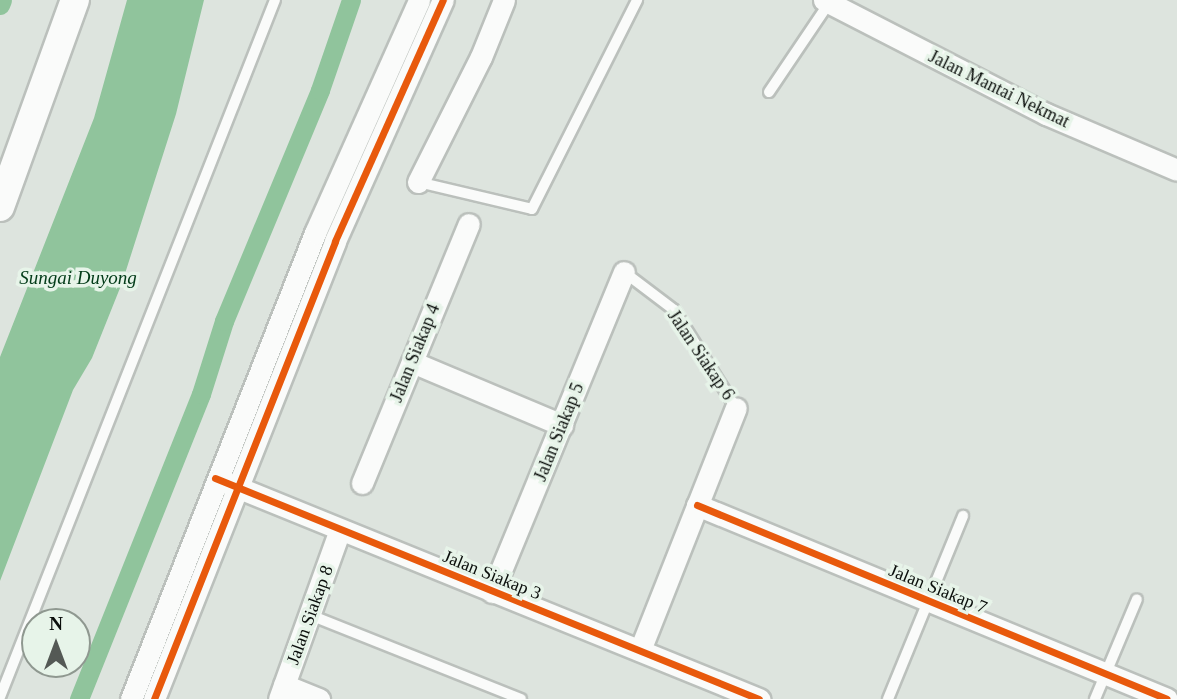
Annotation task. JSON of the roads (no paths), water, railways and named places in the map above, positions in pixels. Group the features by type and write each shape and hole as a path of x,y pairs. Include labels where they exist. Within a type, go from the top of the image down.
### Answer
{"street":[{"path":"0,207 75,0"},
{"path":"131,699 215,478 349,151 419,0"},
{"path":"154,699 235,487 368,162 443,0"},
{"path":"418,182 481,57 504,0"},
{"name":"Jalan Mantai Nekmat","path":"827,1 1046,114 1177,170"},
{"name":"Jalan Siakap 4","path":"362,483 469,224"},
{"name":"Jalan Siakap 5","path":"492,592 624,272"},
{"path":"412,362 562,425"},
{"name":"Jalan Siakap 6","path":"640,650 736,408"},
{"name":"Jalan Siakap 3","path":"215,478 759,699"},
{"name":"Jalan Siakap 7","path":"697,505 1167,699"},
{"name":"Jalan Siakap 8","path":"282,692 340,530"},
{"path":"282,692 319,699"}],"lane":[{"path":"0,697 275,0"},
{"path":"418,182 532,209 637,0"},
{"path":"769,92 827,1"},
{"name":"Jalan Siakap 6","path":"624,272 674,310 736,408"},
{"path":"888,699 963,516"},
{"path":"1095,699 1137,599"},
{"path":"310,615 521,699"}],"water":[{"name":"Sungai Duyong","path":"127,0 204,0 176,114 122,283 92,358 73,390 0,581 0,357 94,118"}],"waterway":[{"path":"0,5 2,0"},
{"path":"79,699 201,394 224,321 320,90 351,0"}]}
